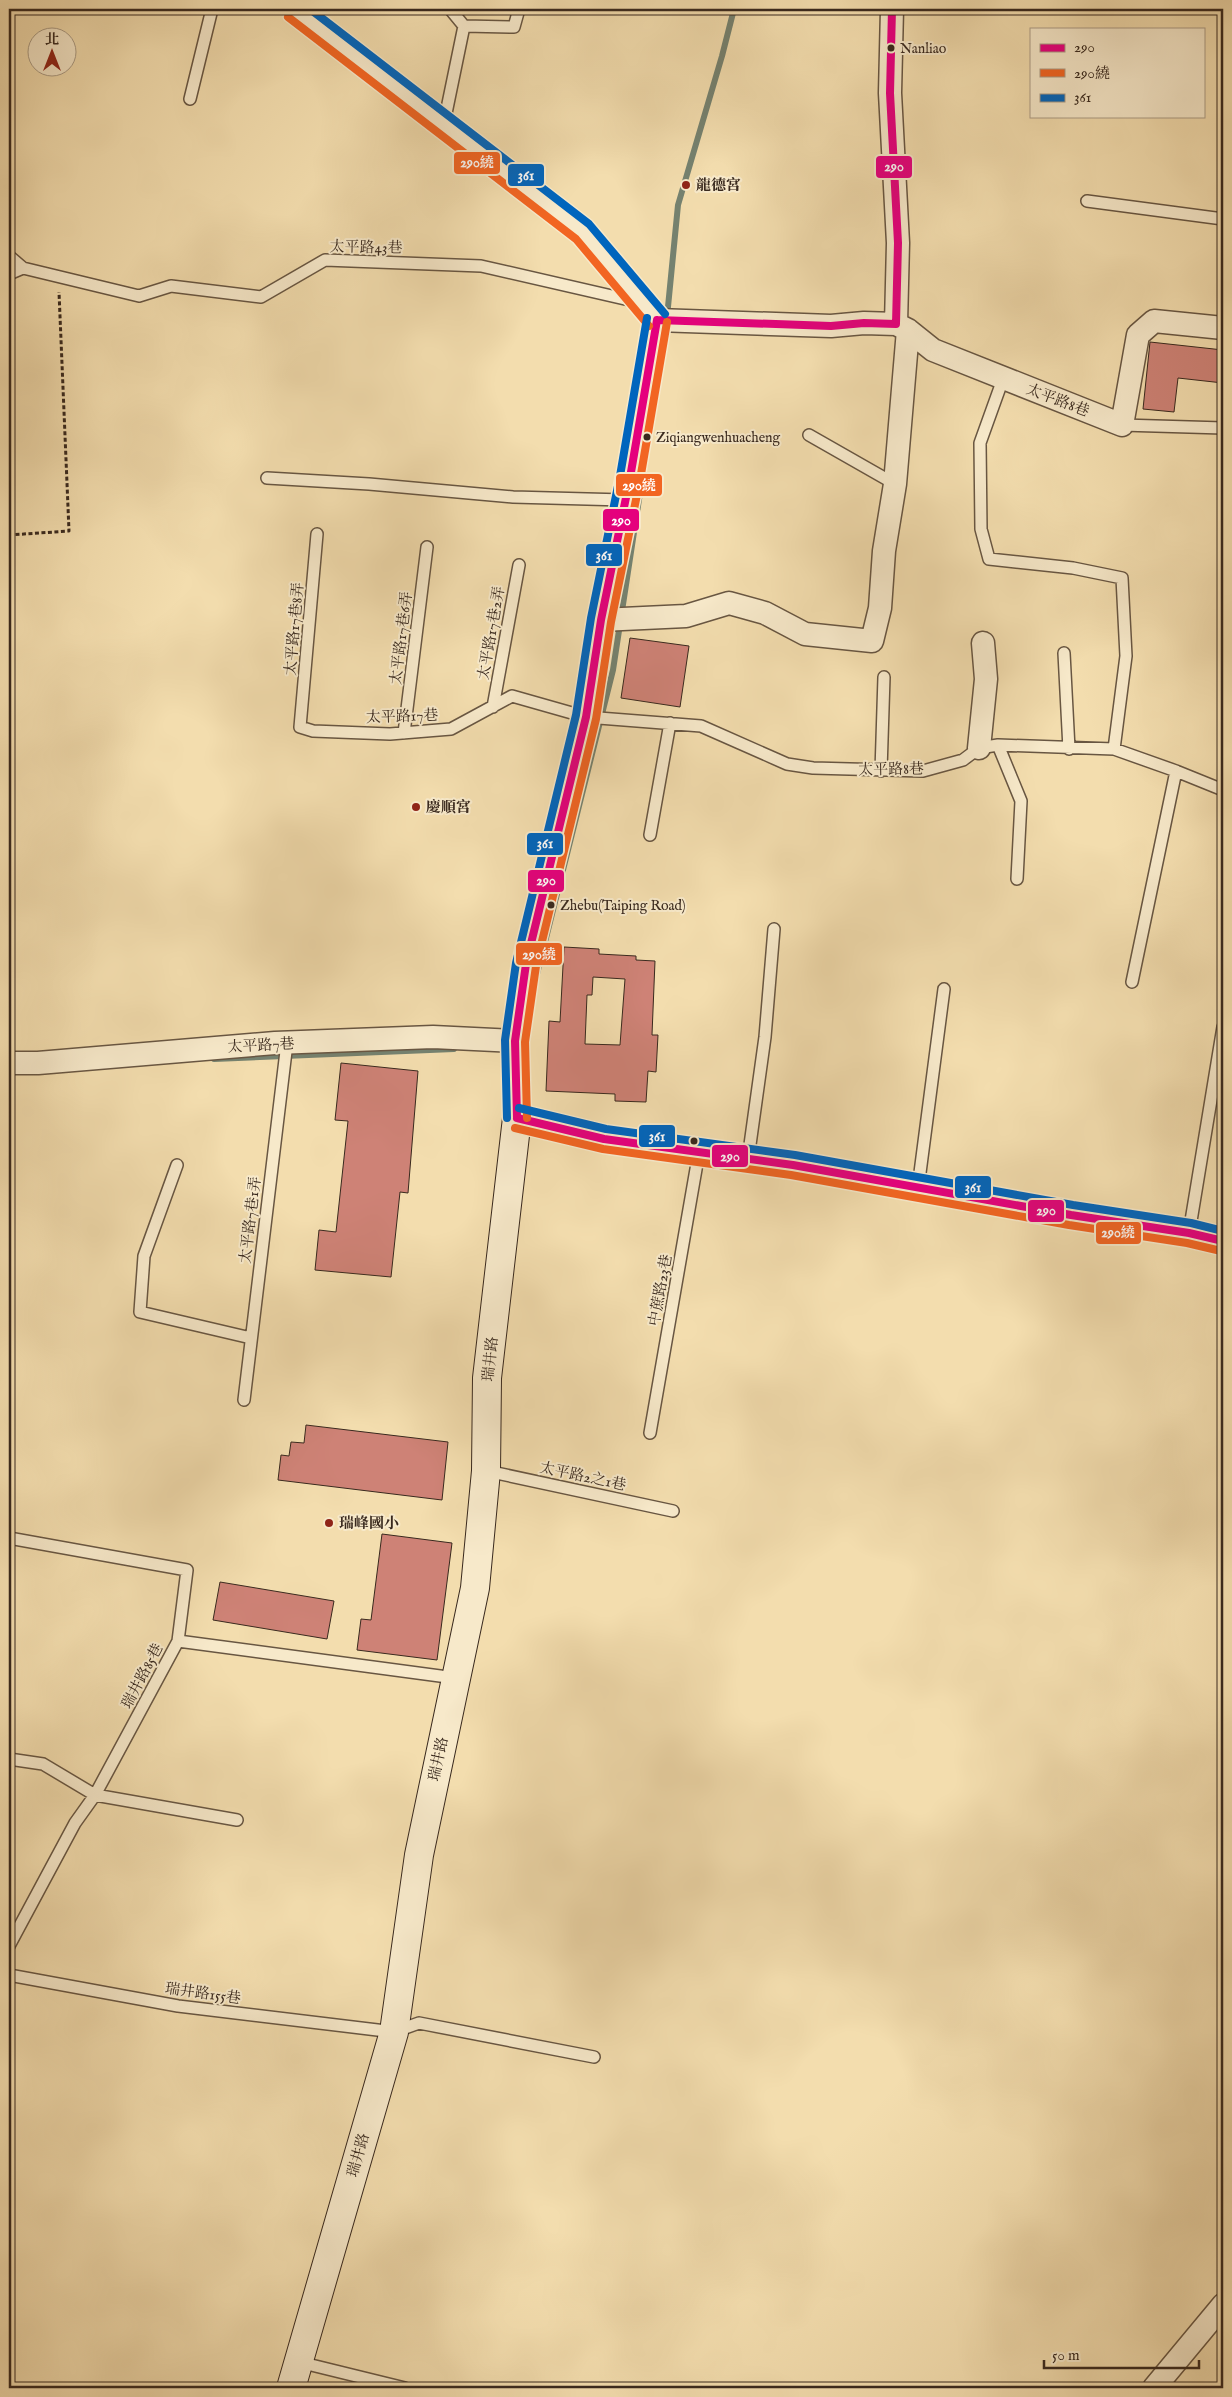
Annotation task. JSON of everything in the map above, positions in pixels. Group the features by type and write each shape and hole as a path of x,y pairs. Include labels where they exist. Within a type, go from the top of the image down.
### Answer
{"street":[{"path":"294,9 583,232 651,312 831,326 864,323 902,327"},
{"path":"601,620 686,616 729,602 765,613 805,634 872,641 880,608 884,551 895,484 902,327 890,93 892,9"},
{"path":"651,312 630,478 601,620 586,716 526,964 515,1041 517,1118 604,1140 748,1159 1071,1215 1189,1233 1223,1241"},
{"path":"1122,425 1138,336 1154,321 1223,328"},
{"name":"太平路8巷","path":"902,327 933,350 1122,425"},
{"path":"983,643 988,747"},
{"name":"太平路7巷","path":"9,1063 287,1043 433,1037 515,1041"},
{"name":"瑞井路","path":"291,2388 394,2032 419,1855 475,1588 486,1471 487,1378 517,1118"},
{"path":"1154,2388 1223,2305"}],"lane":[{"path":"190,99 212,9"},
{"path":"450,9 464,26 514,27 519,9"},
{"path":"444,123 464,26"},
{"path":"1088,200 1223,220"},
{"path":"9,256 23,268 9,274"},
{"name":"太平路43巷","path":"23,268 58,278 140,296 171,286 261,297 325,260 481,266 651,312"},
{"path":"1003,379 980,442 981,529 989,559 1073,568 1122,578 1126,656 1114,750"},
{"path":"1122,425 1223,428"},
{"path":"809,435 895,484"},
{"path":"267,478 369,484 513,497 624,500"},
{"name":"太平路17巷8弄","path":"300,727 317,534"},
{"name":"太平路17巷6弄","path":"404,733 427,547"},
{"name":"太平路17巷2弄","path":"493,706 519,565"},
{"path":"1064,653 1069,749"},
{"path":"881,772 884,677"},
{"name":"太平路17巷","path":"300,727 313,731 404,733 451,729 512,696 586,716"},
{"name":"太平路8巷","path":"586,716 701,726 787,764 814,768 881,772 923,771 963,760 988,747"},
{"path":"650,835 670,723"},
{"path":"988,747 1114,750 1176,771 1223,790"},
{"path":"988,747 1021,801 1017,878"},
{"path":"1132,982 1176,771"},
{"path":"748,1159 765,1038 774,929"},
{"path":"918,1188 944,989"},
{"path":"1189,1233 1223,1026"},
{"name":"太平路7巷1弄","path":"244,1400 287,1043"},
{"name":"中蔗路23巷","path":"650,1433 699,1152"},
{"path":"177,1165 144,1256 140,1312 251,1338"},
{"name":"太平路2之1巷","path":"486,1471 673,1511"},
{"name":"瑞井路85巷","path":"9,1538 187,1570 178,1641 95,1795 75,1823 9,1946"},
{"path":"178,1641 455,1678"},
{"path":"9,1759 43,1764 95,1795 237,1820"},
{"name":"瑞井路155巷","path":"9,1975 178,2006 394,2032"},
{"path":"394,2032 418,2023 594,2057"},
{"path":"299,2362 405,2388"}],"path":[{"path":"9,536 69,532 58,278"}],"building":[{"path":"1150,342 1223,350 1223,383 1178,378 1174,412 1143,409"},
{"path":"630,638 689,646 680,707 621,698"},
{"path":"564,947 599,949 599,954 636,956 636,960 655,961 652,1035 658,1035 656,1072 648,1071 646,1102 615,1101 615,1094 546,1091 549,1021 560,1022","holes":["593,977 625,979 620,1045 585,1044 587,995 592,995"]},
{"path":"341,1063 418,1071 408,1193 400,1192 391,1277 315,1270 319,1230 336,1232 348,1121 335,1120"},
{"path":"306,1425 448,1442 442,1500 278,1480 281,1455 289,1456 291,1442 304,1443"},
{"path":"382,1534 452,1543 437,1660 357,1650 361,1619 371,1620"},
{"path":"220,1582 334,1601 327,1639 213,1620"}],"waterway":[{"path":"667,317 678,205 734,9"},
{"path":"533,990 613,670 654,401"},
{"path":"214,1059 454,1049"}],"transit line":[{"name":"361","path":"310,9 589,224 665,314"},
{"name":"290","path":"892,9 890,93 898,243 896,324"},
{"name":"290繞","path":"288,17 576,239 649,326"},
{"name":"361","path":"507,1118 505,1040 516,963 576,715 591,618 620,476 647,318"},
{"name":"290","path":"657,320 831,326 864,323 896,324"},
{"name":"290","path":"517,1118 515,1041 526,964 586,717 601,620 630,478 657,320"},
{"name":"290繞","path":"527,1118 525,1042 536,966 596,719 611,622 640,480 667,322"},
{"name":"361","path":"519,1108 606,1129 795,1155 1073,1205 1191,1223 1223,1231"},
{"name":"290","path":"517,1118 604,1139 793,1165 1071,1215 1189,1233 1223,1241"},
{"name":"290繞","path":"515,1128 603,1149 791,1175 1069,1225 1187,1243 1221,1251"}],"place":[{"name":"Nanliao","path":"891,48"},
{"name":"龍德宮","path":"686,185"},
{"name":"Ziqiangwenhuacheng","path":"647,437"},
{"name":"慶順宮","path":"416,807"},
{"name":"Zhebu(Taiping Road)","path":"551,905"},
{"name":"瑞峰國小","path":"329,1523"}]}
